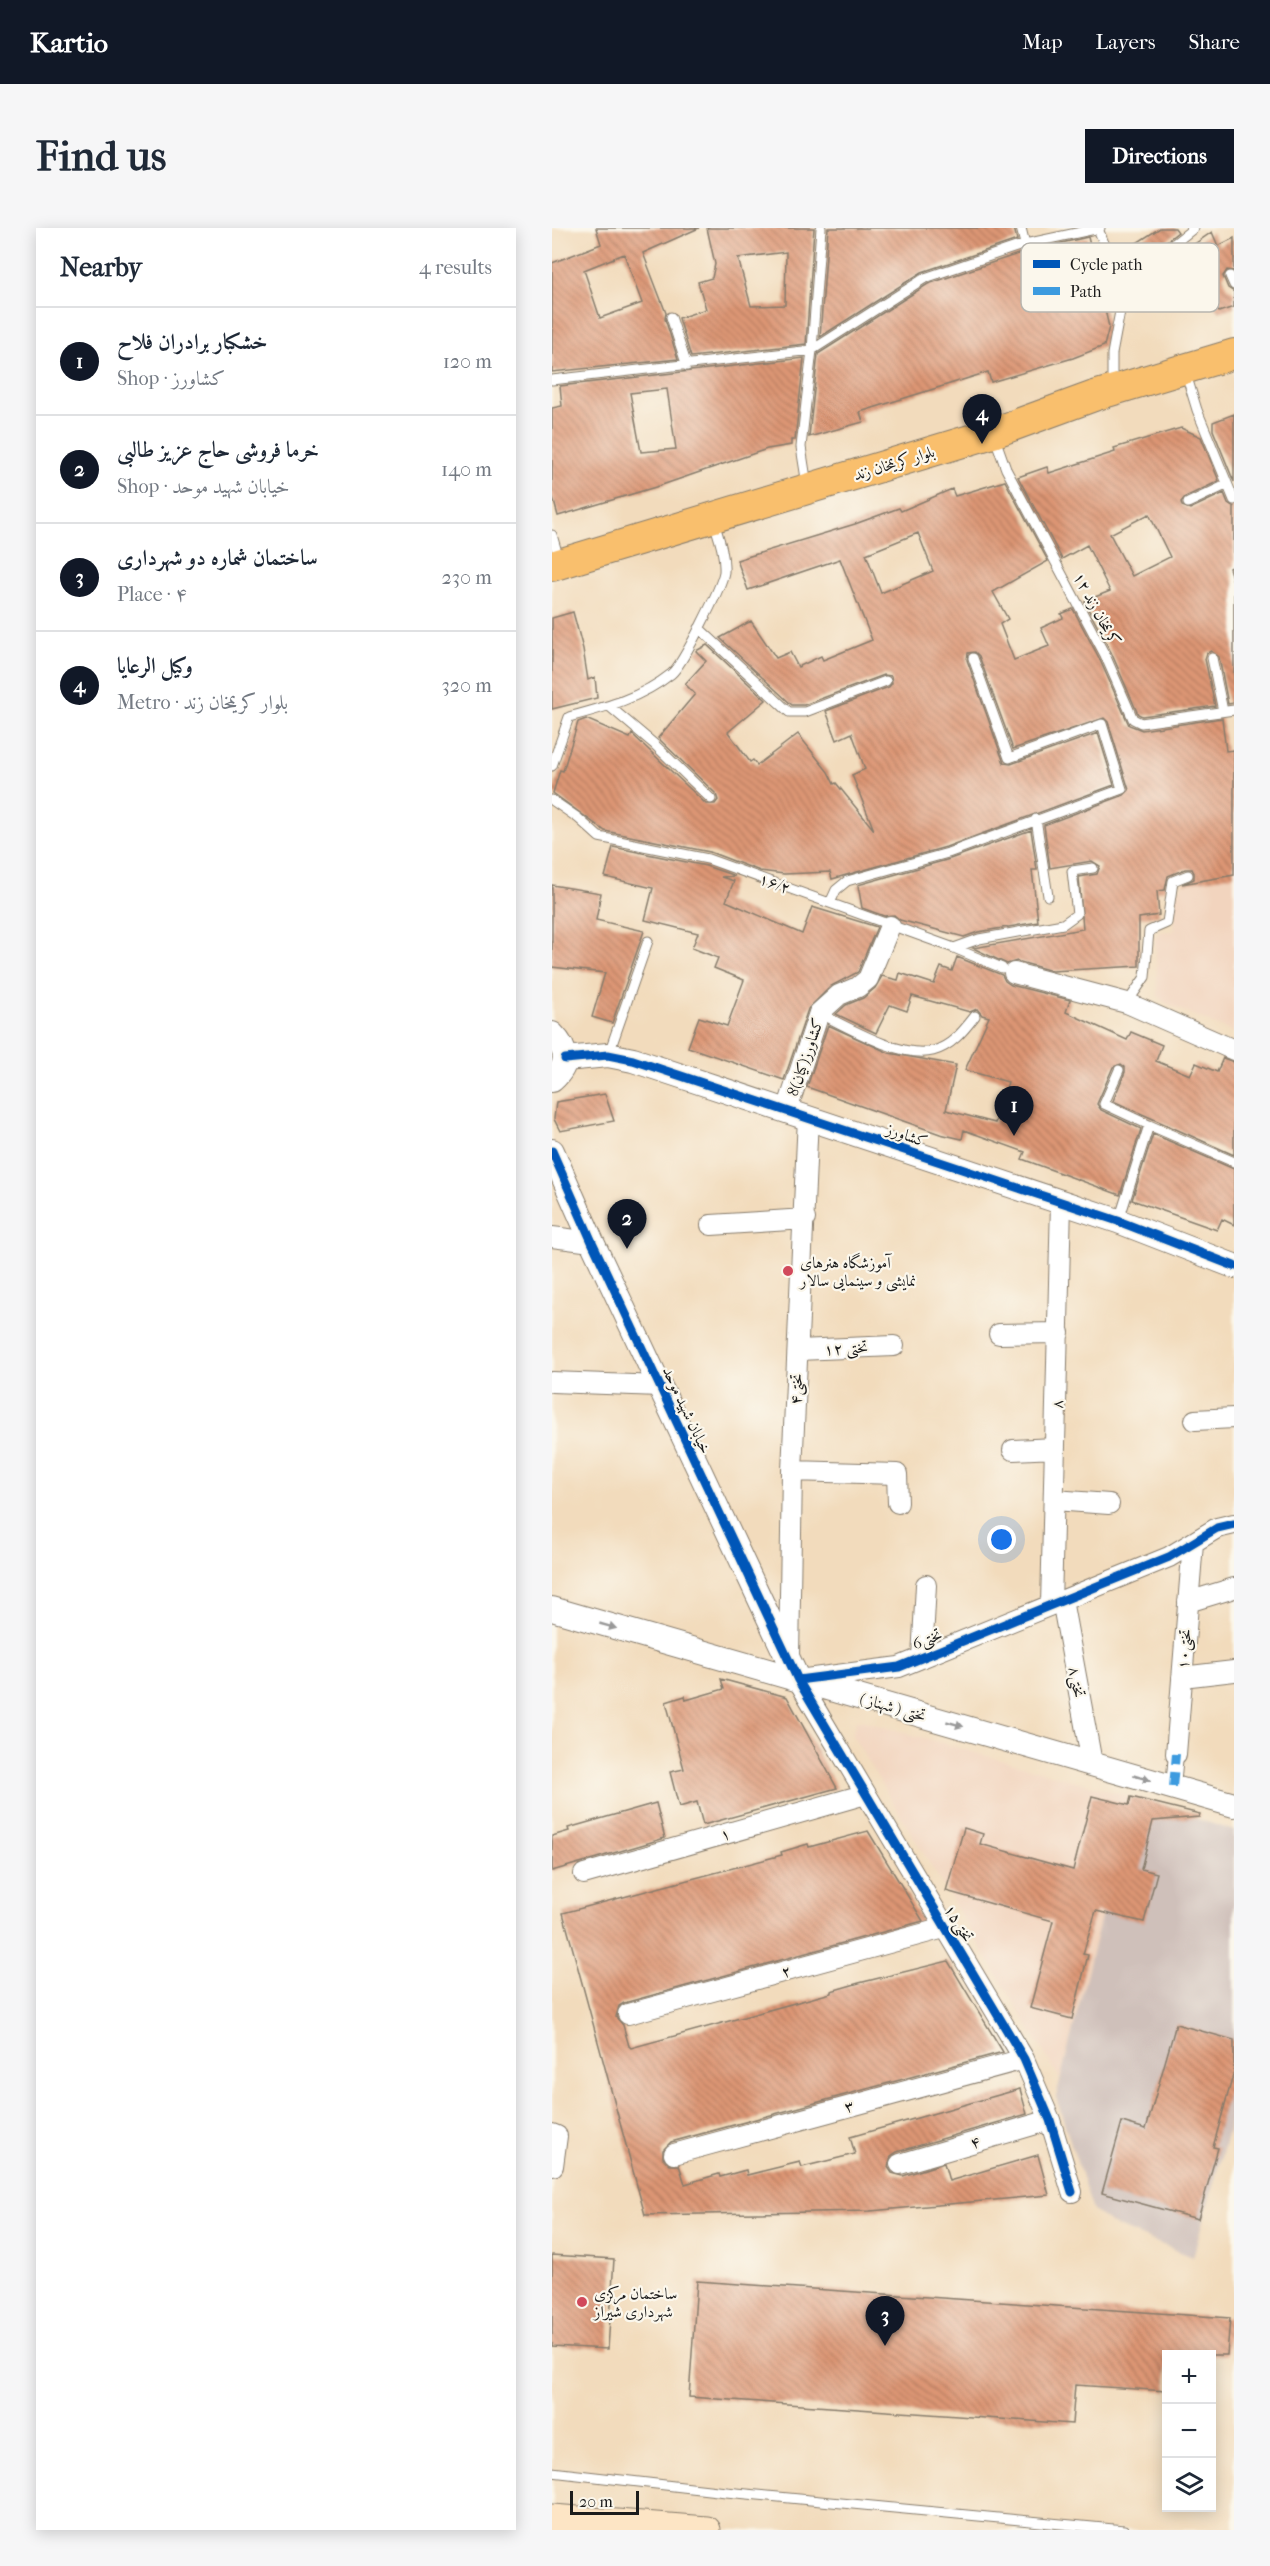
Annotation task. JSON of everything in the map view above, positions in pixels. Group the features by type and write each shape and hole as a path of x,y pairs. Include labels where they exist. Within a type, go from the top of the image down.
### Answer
{"main road":[{"name":"بلوار کریمخان زند","path":"555,555 713,517 808,489 993,433 1112,390 1234,354"},
{"path":"552,2518 707,2530"}],"street":[{"name":"8کشاورز(کیان)","path":"798,1114 819,1013 839,995 858,987 868,979 890,926"},
{"name":"۱۶/۲","path":"1008,970 1127,1003 1234,1050"},
{"path":"552,1034 563,1046 565,1059 560,1073 552,1080"},
{"name":"کشاورز","path":"565,1059 608,1055 633,1059 1118,1221 1234,1266"},
{"name":"تختی۴","path":"793,1670 792,1471 805,1219 798,1114"},
{"name":"خیابان شهید موحد","path":"552,1151 592,1242 793,1670"},
{"name":"۸","path":"1056,1603 1054,1500 1061,1203"},
{"path":"711,1225 805,1219"},
{"path":"552,1237 592,1242"},
{"path":"999,1334 1059,1333"},
{"name":"۱۲ تختی","path":"798,1350 894,1346"},
{"path":"552,1382 660,1386"},
{"path":"1195,1420 1234,1418"},
{"path":"1013,1450 1055,1448"},
{"path":"792,1471 897,1474 898,1503"},
{"path":"1054,1500 1109,1504"},
{"name":"6تختی","path":"793,1670 899,1667 1169,1557 1217,1528 1234,1524"},
{"name":"تختی۱۰","path":"1176,1754 1193,1543"},
{"path":"922,1658 926,1585"},
{"path":"1188,1602 1234,1588"},
{"name":"تختی۸","path":"1056,1603 1092,1763"},
{"name":"تختی ( شهناز )","path":"552,1610 793,1670 1234,1805"},
{"name":"تختی۱۵","path":"793,1670 944,1928 1024,2059 1050,2120 1072,2192"},
{"path":"1182,1677 1234,1671"},
{"path":"1173,1787 1176,1754"},
{"name":"۱","path":"584,1874 866,1794"},
{"name":"۲","path":"628,2014 944,1928"},
{"name":"۳","path":"674,2154 1024,2059"},
{"name":"۴","path":"900,2164 1050,2120"},
{"path":"552,2134 557,2136 553,2166"}],"lane":[{"path":"808,489 801,447 812,350 821,228"},
{"path":"1021,228 1025,243"},
{"path":"1030,243 1099,228 1105,243"},
{"path":"1175,243 1194,228"},
{"path":"552,380 812,350 925,278 1021,245"},
{"path":"1112,390 1113,354 1120,312"},
{"path":"671,317 687,366"},
{"path":"1184,368 1197,410 1234,500"},
{"name":"کریمخان زند ۱۲","path":"993,433 1006,469 1105,655 1133,720 1141,723 1223,711"},
{"path":"1188,503 1226,485"},
{"path":"552,766 569,717 628,700 673,673 699,628 724,574 724,556 713,517"},
{"path":"699,628 789,712 806,712 886,681"},
{"path":"830,903 847,881 948,854 1036,819 1122,789 1102,724 1009,758 973,658"},
{"path":"1212,658 1223,711 1234,710"},
{"path":"609,706 654,744 711,799"},
{"name":"۱۶/۲","path":"552,800 578,818 599,837 708,859 954,948 1008,970"},
{"path":"1036,819 1048,896"},
{"path":"954,948 979,939 1063,924 1077,914 1072,871 1093,868"},
{"path":"1127,1003 1146,976 1149,931 1167,923 1173,881 1188,875"},
{"path":"608,1055 648,941"},
{"path":"819,1013 873,1040 914,1051 933,1051 959,1036 975,1016"},
{"path":"1119,1070 1104,1104 1234,1162"},
{"path":"1118,1221 1149,1125"},
{"path":"552,2472 738,2493 1124,2530"}],"shaded area":[{"path":"1234,866 1234,1033 1164,1002 1158,996 1155,938 1160,932 1174,931 1176,894 1183,884 1218,878"},
{"path":"857,1719 1131,1797 1060,2079 852,1735"},
{"path":"1131,1797 1189,1811 1188,1816 1234,1831 1234,2110 1193,2257 1113,2225 1093,2211 1056,2097"}],"building":[{"path":"596,228 699,228 643,253 666,313 665,319 678,359 552,372 552,263 601,244","holes":["624,254 642,303 600,318 584,270"]},
{"path":"707,228 814,228 806,344 691,357 679,318 706,309 698,282 712,278 715,264","holes":["786,252 785,305 751,306 738,258"]},
{"path":"828,228 1014,228 1017,240 922,272 820,337"},
{"path":"1160,228 1175,228 1178,232 1164,243 1137,243"},
{"path":"1212,232 1217,243 1196,243"},
{"path":"1088,237 1089,243 1062,243"},
{"path":"1234,238 1234,271 1227,270 1223,276 1228,288 1234,292 1234,307 1219,312 1219,246"},
{"path":"1021,253 1021,312 1106,312 1109,327 1104,346 1073,358 991,382 988,372 860,412 863,422 809,437 818,354 928,284"},
{"path":"804,358 795,440 791,440 791,445 767,449 659,486 558,516 552,494 552,408 562,406 560,386","holes":["667,389 676,449 641,452 630,393"]},
{"path":"1234,414 1234,482 1213,430 1213,422"},
{"path":"1181,428 1201,437 1219,481 1185,497 1181,502 1182,506 1190,509 1224,493 1228,503 1234,507 1234,566 1229,568 1234,584 1234,703 1228,704 1219,657 1211,651 1207,653 1205,659 1215,706 1142,716 1138,714 1111,652 1085,603 1085,601 1110,591 1087,545 1062,559 1018,477 1047,467 1049,473 1115,452 1114,448","holes":["1149,514 1170,557 1132,576 1110,534"]},
{"path":"1005,481 1048,561 993,592 1008,619 1000,624 1014,660 1049,646 1041,628 1063,618 1061,614 1073,609 1099,658 1129,725 1142,730 1222,718 1226,751 1234,750 1234,875 1182,884 1194,879 1192,869 1185,869 1168,876 1165,890 1157,891 1159,915 1139,918 1139,966 1052,971 1017,961 1007,964 973,948 1083,929 1079,877 1097,874 1100,866 1092,861 1050,868 1044,825 1124,795 1129,790 1108,722 1104,718 1013,749 979,656 975,652 968,653 967,660 1004,763 1011,764 1098,733 1114,785 946,847 832,879 830,872 784,874 760,871 710,852 605,831 553,793 560,770 563,771 578,722 586,719 630,738 632,734 706,804 715,804 718,800 716,794 658,738 695,694 685,684 706,661 696,651 707,645 766,700 728,732 750,762 753,760 757,765 798,734 828,772 834,784 836,783 874,830 852,775 865,769 852,733 837,740 826,711 889,687 892,683 891,676 884,675 804,705 792,705 720,638 751,621 776,658 790,652 798,667 821,656 823,660 872,640 840,559 748,590 737,560 899,508 901,511 952,489 955,496","holes":["918,533 933,571 881,593 866,554"]},
{"path":"573,612 588,680 595,677 597,698 552,709 552,618"},
{"path":"1031,830 1037,870 1032,870 1038,922 978,932 964,937 900,920 894,915 884,916 862,908 858,885 950,859"},
{"path":"613,847 706,866 735,876 721,877 734,881 726,901 802,934 812,907 877,927 858,972 831,986 808,1009 784,1080 688,1047 699,1017 727,1026 744,980 714,968 718,958 692,948 698,933 645,920 653,888 605,877"},
{"path":"552,885 601,893 596,920 644,931 612,1023 592,1017 605,973 552,967"},
{"path":"957,957 1002,975 1011,985 1070,1000 1066,1012 1127,1040 1131,1032 1162,1045 1156,1061 1190,1075 1196,1063 1217,1072 1223,1058 1234,1062 1234,1155 1113,1101 1125,1072 1125,1067 1121,1064 1113,1067 1097,1104 1101,1110 1141,1129 1120,1195 1022,1159 1025,1152 964,1130 962,1139 940,1134 807,1087 828,1025 889,1053 956,1065 946,1110 995,1123 1008,1082 965,1070 989,1017 982,1015 977,1009 970,1012 912,996 907,1011 890,1005 876,1033 836,1014 846,1005 863,998 875,988 882,976 898,980 900,973 934,984 941,967 952,971"},
{"path":"605,1094 614,1121 560,1131 554,1119 556,1102"},
{"path":"1153,1134 1234,1169 1234,1225 1222,1219 1217,1230 1132,1200"},
{"path":"721,1679 787,1697 837,1788 703,1825 697,1802 679,1807 670,1772 684,1769 666,1702 685,1696 686,1700 724,1689"},
{"path":"1092,1796 1129,1805 1131,1797 1200,1814 1199,1817 1153,1821 1141,1869 1157,1873 1144,1922 1096,1911 1083,1954 1088,1955 1072,2019 1030,2008 1053,1921 946,1891 964,1828 983,1834 980,1844 1073,1870"},
{"path":"656,1803 665,1838 552,1871 552,1836 569,1831 568,1828"},
{"path":"868,1831 923,1921 624,2003 619,2006 616,2017 623,2025 629,2046 631,2048 831,1993 831,1991 859,1983 948,1961 1003,2052 671,2142 663,2150 663,2158 670,2165 679,2165 685,2184 719,2174 720,2177 746,2170 747,2175 800,2162 802,2167 855,2154 850,2137 1020,2089 1027,2114 897,2152 891,2156 888,2167 892,2173 903,2176 944,2163 949,2181 1038,2155 1049,2195 870,2211 645,2215 563,1913 782,1855 781,1852 808,1844 809,1847"},
{"path":"1176,2024 1234,2040 1234,2072 1213,2147 1218,2148 1198,2219 1102,2193 1122,2122 1146,2129"},
{"name":"ساختمان مرکزی شهرداری شیراز","path":"552,2255 614,2259 608,2349 552,2346"},
{"path":"697,2281 1230,2318 1227,2355 1216,2355 1216,2350 1162,2350 1162,2391 1075,2385 1072,2424 689,2397"}],"marked path":[{"path":"1173,1787 1176,1754"}],"cycle path":[{"path":"565,1059 608,1055 633,1060 1118,1221 1234,1266"},
{"path":"552,1151 592,1242 798,1680 1024,2059 1050,2120 1072,2192"},
{"path":"798,1680 899,1667 1169,1557 1217,1528 1234,1524"}],"place":[{"name":"وکیل الرعایا","path":"982,444"},
{"name":"خشکبار برادران فلاح","path":"1014,1136"},
{"name":"خرما فروشی حاج عزیز طالبی","path":"627,1249"},
{"name":"آموزشگاه هنرهای نمایشی و سینمایی سالار","path":"788,1271"},
{"name":"ساختمان مرکزی شهرداری شیراز","path":"582,2302"},
{"name":"ساختمان شماره دو شهرداری","path":"885,2346"}]}
